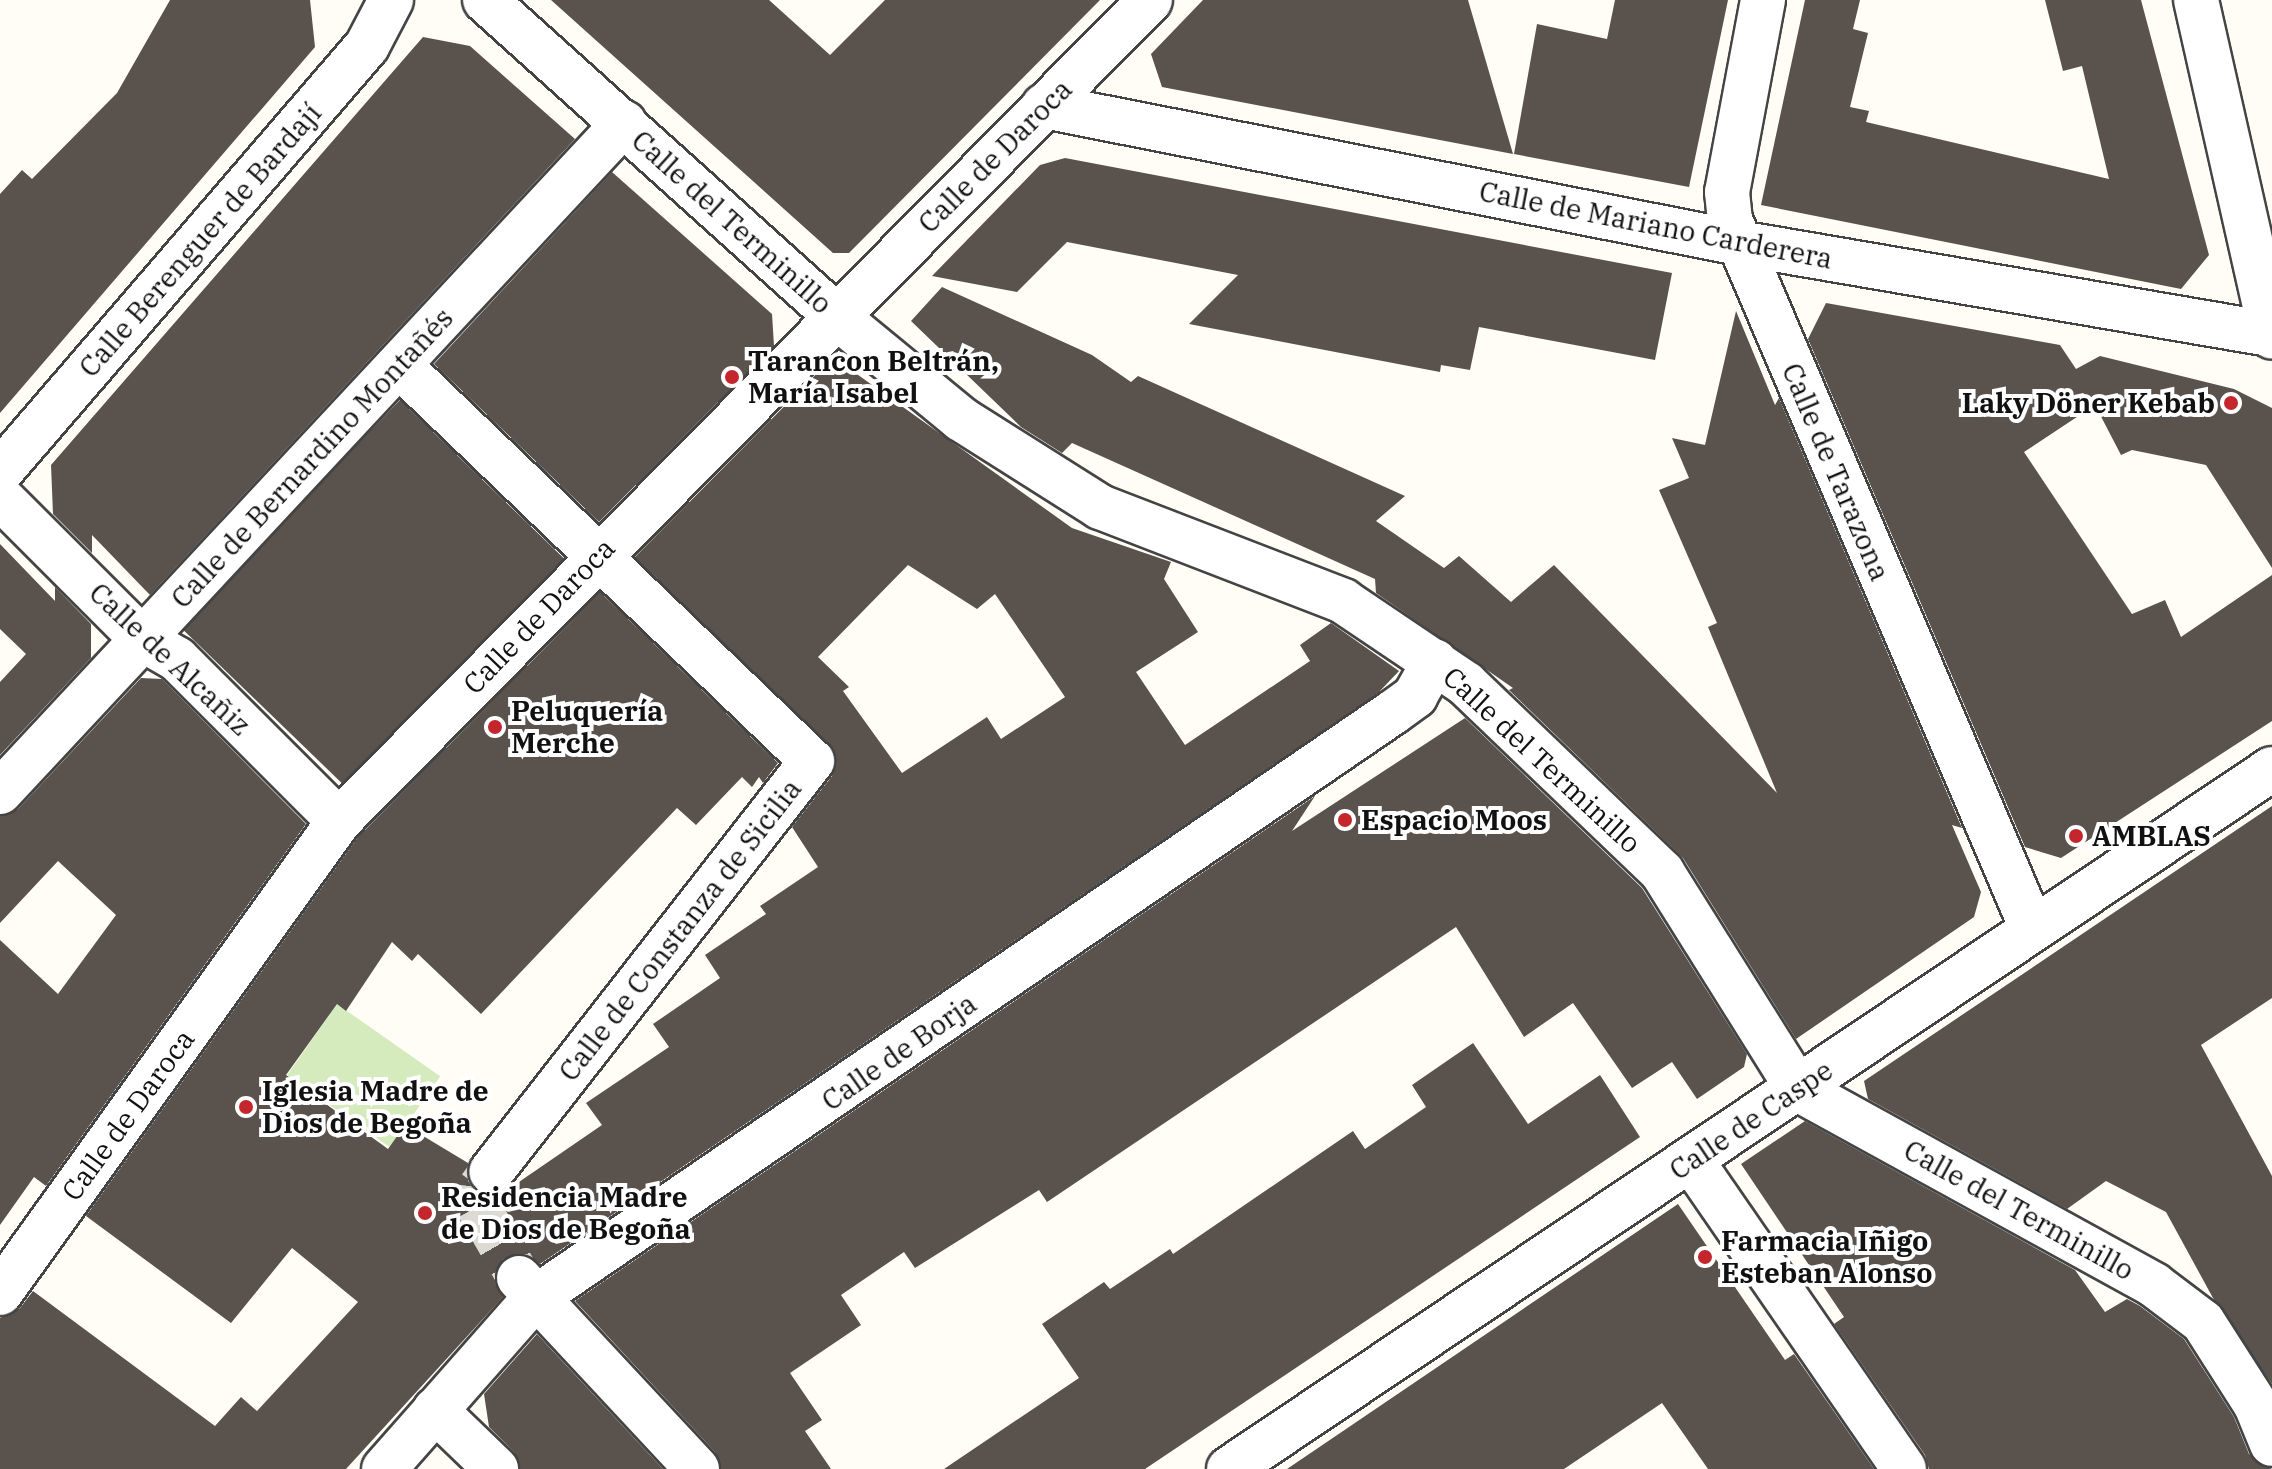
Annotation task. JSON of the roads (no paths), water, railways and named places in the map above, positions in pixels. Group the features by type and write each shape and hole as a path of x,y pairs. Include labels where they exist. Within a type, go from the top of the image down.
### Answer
{"street":[{"name":"Calle Berenguer de Bardají","path":"0,472 367,46 391,0"},
{"name":"Calle del Terminillo","path":"485,0 837,317 961,419 1069,491 1135,522 1343,601 1450,673 1662,872 1800,1088 2154,1285 2203,1322 2256,1405 2272,1444"},
{"name":"Calle de Daroca","path":"0,1293 339,821 599,554 1150,0"},
{"name":"Calle de Tarazona","path":"1763,0 1727,192 1730,220 2032,928"},
{"path":"2196,0 2270,335"},
{"name":"Calle de Mariano Carderera","path":"1044,106 1739,243 2270,335"},
{"name":"Calle de Bernardino Montañés","path":"0,792 624,123"},
{"name":"Calle de Constanza de Sicilia","path":"399,365 812,761 491,1172"},
{"name":"Calle de Alcañiz","path":"0,497 142,639 177,659 339,821"},
{"name":"Calle de Borja","path":"384,1469 435,1410 527,1288 1450,673"},
{"name":"Calle de Caspe","path":"1229,1469 1274,1457 1691,1160 2272,769"},
{"path":"1691,1160 1904,1469"},
{"path":"527,1288 697,1469"},
{"path":"435,1410 496,1469"}],"tunnel":[{"path":"491,1172 480,1187 478,1206 519,1278"}],"place":[{"name":"Tarancon Beltrán, María Isabel","path":"732,377"},
{"name":"Laky Döner Kebab","path":"2231,403"},
{"name":"Peluquería Merche","path":"495,727"},
{"name":"Espacio Moos","path":"1345,820"},
{"name":"AMBLAS","path":"2076,836"},
{"name":"Iglesia Madre de Dios de Begoña","path":"246,1107"},
{"name":"Residencia Madre de Dios de Begoña","path":"425,1213"},
{"name":"Farmacia Iñigo Esteban Alonso","path":"1705,1257"}]}
